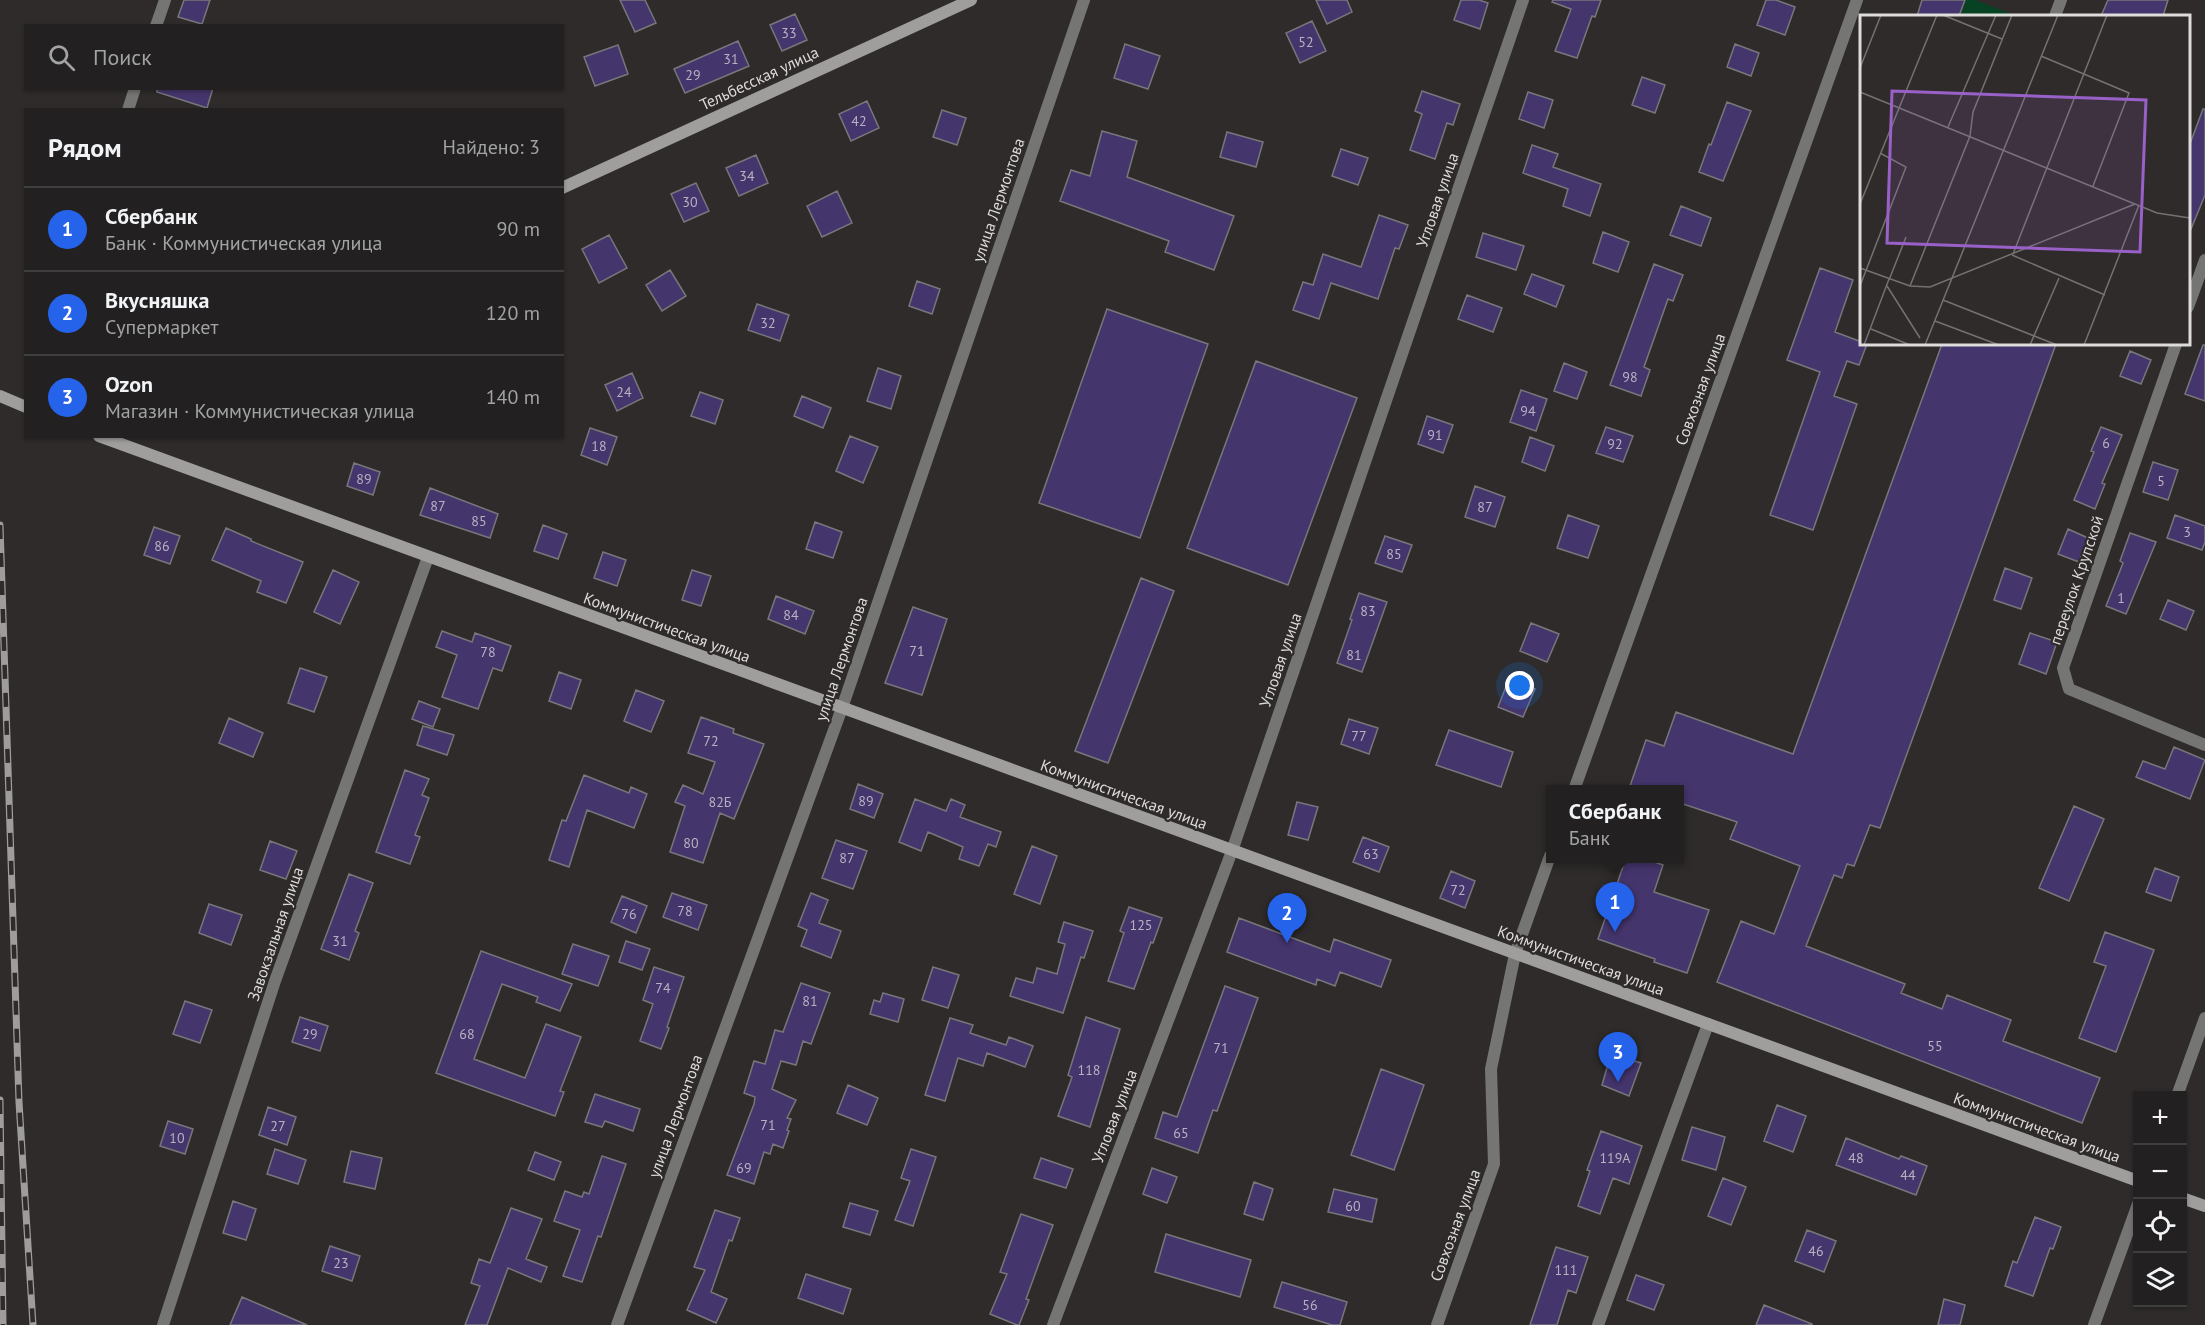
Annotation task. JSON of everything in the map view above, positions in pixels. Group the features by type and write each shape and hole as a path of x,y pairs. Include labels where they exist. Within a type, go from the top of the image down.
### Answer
{"street":[{"path":"157,24 165,0"},
{"name":"Тельбесская улица","path":"564,187 970,0"},
{"name":"улица Лермонтова","path":"617,1325 842,708 1084,0"},
{"name":"Угловая улица","path":"1053,1325 1232,850 1523,0"},
{"name":"Совхозная улица","path":"1575,785 1857,0"},
{"path":"2055,15 2061,0"},
{"path":"129,108 134,90"},
{"path":"2190,301 2205,260"},
{"name":"переулок Крупской","path":"2176,345 2063,668 2069,689 2205,745"},
{"path":"0,396 24,406"},
{"name":"Коммунистическая улица","path":"104,438 2133,1179"},
{"name":"Завокзальная улица","path":"163,1325 275,981 428,557"},
{"name":"Совхозная улица","path":"1437,1325 1494,1164 1491,1069 1515,954 1548,863"},
{"path":"2178,1091 2205,1018"},
{"path":"1599,1325 1708,1024"},
{"path":"2185,1199 2205,1206"},
{"path":"2094,1325 2133,1218"}],"green space":[{"path":"1966,0 1975,0 2014,15 1960,15"}],"building":[{"path":"184,0 210,0 202,24 178,17"},
{"path":"620,0 645,0 656,23 635,32"},
{"path":"1316,0 1347,0 1352,12 1327,24"},
{"path":"1461,0 1479,0 1488,3 1480,29 1454,20"},
{"path":"1553,0 1601,0 1595,17 1592,16 1577,58 1555,51 1571,9 1552,2"},
{"path":"1766,0 1776,0 1795,7 1785,35 1757,25"},
{"path":"1922,0 1965,0 1959,15 1917,15"},
{"path":"2108,0 2168,0 2163,15 2101,15"},
{"path":"795,14 807,40 782,51 770,25"},
{"path":"1312,21 1326,51 1300,63 1286,33"},
{"path":"738,41 749,66 685,93 674,69"},
{"path":"1125,44 1160,56 1148,89 1114,78"},
{"path":"1735,44 1759,53 1751,76 1727,67"},
{"path":"618,45 628,74 595,86 584,57"},
{"path":"1642,77 1665,85 1655,113 1632,105"},
{"path":"157,90 212,90 207,108 157,92"},
{"path":"1422,91 1460,104 1453,125 1447,123 1435,159 1410,150 1422,114 1415,111"},
{"path":"1528,92 1553,100 1544,128 1519,119"},
{"path":"867,101 879,128 851,141 839,114"},
{"path":"1727,102 1751,111 1723,181 1699,172"},
{"path":"2203,109 2205,109 2205,195 2190,232 2190,144"},
{"path":"942,110 966,118 957,145 933,137"},
{"path":"1102,131 1137,141 1127,177 1234,216 1214,270 1165,252 1169,241 1060,201 1071,170 1090,176"},
{"path":"1227,132 1263,142 1256,167 1220,157"},
{"path":"1532,145 1558,154 1553,167 1601,184 1590,216 1563,206 1568,189 1523,173"},
{"path":"1341,149 1368,158 1358,185 1332,176"},
{"path":"756,155 768,183 739,196 726,168"},
{"path":"696,183 709,211 684,222 671,194"},
{"path":"837,191 852,223 822,237 807,206"},
{"path":"1681,206 1711,218 1701,246 1670,235"},
{"path":"1379,215 1408,225 1399,249 1395,248 1378,299 1331,283 1319,319 1293,310 1303,282 1313,285 1323,254 1361,267"},
{"path":"1603,232 1629,242 1618,272 1593,263"},
{"path":"1483,233 1524,246 1516,270 1476,257"},
{"path":"609,235 627,268 599,283 582,249"},
{"path":"1654,264 1683,275 1673,301 1668,299 1644,367 1650,370 1641,396 1610,385"},
{"path":"1820,268 1853,280 1835,332 1860,341 1860,345 1867,345 1859,365 1847,361 1834,396 1857,404 1813,530 1770,515 1820,372 1787,360"},
{"path":"670,270 686,296 662,311 646,285"},
{"path":"1532,274 1564,286 1556,307 1524,294"},
{"path":"917,281 940,289 932,314 909,306"},
{"path":"1467,295 1502,308 1493,332 1458,319"},
{"path":"757,304 789,315 780,341 748,330"},
{"path":"1107,309 1208,344 1140,538 1039,503"},
{"path":"1942,345 2056,345 1880,828 1870,825 1854,866 1847,864 1842,878 1834,875 1806,946 1905,984 1901,993 1942,1009 1947,995 2011,1020 2003,1041 2100,1078 2082,1123 1717,982 1741,921 1774,934 1800,866 1730,839 1737,822 1684,804 1684,785 1630,785 1646,740 1664,746 1676,712 1793,754"},
{"path":"2203,345 2205,345 2205,401 2185,394"},
{"path":"2130,351 2151,360 2141,384 2120,376"},
{"path":"1256,361 1357,398 1288,585 1187,548"},
{"path":"1564,363 1587,372 1577,399 1554,391"},
{"path":"878,368 901,376 891,409 867,401"},
{"path":"632,373 643,398 617,411 605,385"},
{"path":"1521,390 1547,399 1536,431 1510,422"},
{"path":"700,392 723,400 715,424 691,416"},
{"path":"802,396 831,408 823,428 794,416"},
{"path":"1427,416 1453,425 1443,453 1418,444"},
{"path":"1606,427 1633,436 1623,462 1596,453"},
{"path":"2101,427 2122,435 2102,483 2105,484 2095,509 2074,500 2094,452 2091,451"},
{"path":"590,428 617,437 607,465 581,455"},
{"path":"850,436 878,447 863,483 836,471"},
{"path":"1530,437 1554,446 1545,471 1522,462"},
{"path":"2153,462 2178,470 2168,500 2143,492"},
{"path":"354,463 380,472 373,495 347,486"},
{"path":"1475,486 1505,497 1495,527 1465,517"},
{"path":"430,488 498,514 490,538 420,515"},
{"path":"1568,515 1599,526 1588,558 1557,548"},
{"path":"2175,515 2205,526 2205,542 2202,550 2167,538"},
{"path":"815,522 842,532 833,558 806,549"},
{"path":"543,525 567,534 558,559 534,551"},
{"path":"154,527 180,536 170,564 144,555"},
{"path":"226,528 303,562 286,603 257,592 261,581 212,560"},
{"path":"2068,529 2088,538 2079,562 2058,554"},
{"path":"2130,533 2156,542 2126,614 2106,606 2123,563 2120,561"},
{"path":"1385,536 1412,545 1402,572 1375,563"},
{"path":"603,552 626,560 617,586 594,578"},
{"path":"2005,568 2032,578 2021,609 1994,600"},
{"path":"333,570 359,582 340,624 314,612"},
{"path":"692,570 711,576 701,606 682,600"},
{"path":"1141,578 1174,591 1108,763 1075,751"},
{"path":"1359,593 1387,602 1362,672 1337,663"},
{"path":"776,596 814,611 805,634 768,619"},
{"path":"2168,600 2194,611 2186,630 2160,619"},
{"path":"913,607 947,619 922,695 885,683"},
{"path":"1531,623 1559,634 1547,662 1520,651"},
{"path":"442,631 472,642 475,633 511,646 502,671 493,668 478,709 442,697 457,655 436,647"},
{"path":"2030,633 2057,642 2046,674 2019,664"},
{"path":"300,668 327,677 314,712 288,703"},
{"path":"559,672 581,680 571,709 549,701"},
{"path":"1509,679 1535,689 1523,717 1498,707"},
{"path":"636,690 664,701 651,732 624,721"},
{"path":"419,701 440,709 433,727 412,719"},
{"path":"701,717 734,729 733,733 764,744 734,819 720,813 703,863 670,852 685,806 675,802 683,785 703,794 715,762 688,753"},
{"path":"229,718 263,733 253,757 219,743"},
{"path":"1349,719 1378,728 1369,754 1341,744"},
{"path":"423,726 454,735 447,755 417,745"},
{"path":"1449,730 1513,752 1501,787 1436,765"},
{"path":"2174,747 2205,760 2190,799 2136,777 2143,761 2165,769"},
{"path":"405,770 429,779 422,795 429,798 415,835 420,837 410,864 376,852"},
{"path":"584,775 629,793 631,787 647,794 634,828 587,810 569,867 549,860 562,820 566,821"},
{"path":"858,784 883,794 874,818 850,809"},
{"path":"915,799 946,811 951,799 965,805 960,817 1001,832 996,847 988,844 979,866 959,859 963,847 928,832 921,851 899,842"},
{"path":"1297,802 1318,807 1308,840 1288,835"},
{"path":"2074,806 2104,819 2069,901 2039,888"},
{"path":"1363,837 1389,847 1379,872 1353,862"},
{"path":"836,840 867,851 853,889 822,878"},
{"path":"270,841 297,851 286,879 260,870"},
{"path":"1032,846 1057,856 1040,904 1014,894"},
{"path":"1624,863 1663,865 1654,892 1709,910 1687,973 1598,939"},
{"path":"2155,868 2179,877 2171,901 2146,892"},
{"path":"1451,871 1475,881 1465,908 1440,898"},
{"path":"349,874 373,883 355,931 359,933 349,960 321,949"},
{"path":"672,893 707,905 698,930 663,917"},
{"path":"811,893 828,900 819,923 841,931 831,958 801,946 807,930 798,926"},
{"path":"622,896 647,906 636,933 611,922"},
{"path":"209,904 242,915 231,945 199,933"},
{"path":"1129,907 1162,918 1134,989 1108,981 1124,933 1120,931"},
{"path":"1239,918 1330,952 1334,939 1391,960 1381,987 1340,972 1335,986 1317,979 1316,985 1227,952"},
{"path":"1064,922 1093,931 1084,958 1081,957 1063,1013 1010,996 1016,978 1033,983 1037,968 1057,974 1065,944 1058,942"},
{"path":"2105,932 2154,950 2116,1052 2079,1038 2106,966 2094,962"},
{"path":"626,941 650,949 642,970 619,962"},
{"path":"573,944 609,956 598,986 562,974"},
{"path":"481,951 572,984 560,1011 536,1002 538,997 502,984 474,1059 525,1078 546,1024 581,1037 560,1091 564,1092 555,1116 436,1073"},
{"path":"654,967 684,977 661,1049 640,1041 653,1004 643,1000"},
{"path":"933,967 959,975 948,1008 922,1000"},
{"path":"801,983 830,993 811,1044 803,1041 796,1065 781,1061 772,1089 796,1100 787,1118 791,1119 783,1148 773,1144 770,1154 764,1152 754,1184 727,1175 754,1104 755,1097 744,1093 754,1061 765,1064 775,1030 783,1032"},
{"path":"1225,986 1258,998 1217,1111 1213,1110 1198,1153 1155,1138 1163,1112 1177,1117"},
{"path":"883,993 904,999 898,1022 870,1014 874,1000 880,1002"},
{"path":"185,1001 212,1010 200,1043 173,1034"},
{"path":"300,1017 328,1026 320,1051 292,1042"},
{"path":"1086,1017 1120,1029 1090,1127 1058,1116 1072,1077 1068,1075"},
{"path":"950,1018 973,1025 970,1033 1006,1045 1009,1037 1033,1046 1025,1067 987,1053 983,1066 958,1058 945,1101 925,1095"},
{"path":"1611,1054 1641,1063 1629,1096 1602,1085"},
{"path":"1381,1069 1424,1085 1394,1170 1351,1155"},
{"path":"848,1085 878,1098 867,1125 837,1113"},
{"path":"595,1094 640,1109 633,1131 605,1121 602,1127 585,1122"},
{"path":"1777,1105 1806,1116 1793,1152 1764,1141"},
{"path":"268,1107 296,1117 287,1145 259,1135"},
{"path":"168,1121 193,1129 185,1154 160,1146"},
{"path":"1692,1127 1725,1137 1716,1170 1682,1160"},
{"path":"1601,1131 1642,1146 1629,1184 1613,1178 1600,1214 1578,1206 1590,1171 1587,1170"},
{"path":"1846,1138 1899,1159 1901,1156 1927,1166 1916,1195 1836,1165"},
{"path":"275,1149 306,1160 298,1184 267,1174"},
{"path":"911,1149 936,1157 913,1226 895,1220 910,1181 901,1178"},
{"path":"351,1151 382,1158 375,1189 344,1182"},
{"path":"535,1152 561,1162 554,1180 528,1170"},
{"path":"602,1156 626,1164 601,1237 598,1236 582,1282 563,1276 580,1230 554,1221 565,1191 582,1197 584,1192 589,1194"},
{"path":"1041,1158 1073,1169 1066,1188 1034,1178"},
{"path":"1152,1168 1177,1177 1167,1203 1143,1194"},
{"path":"1723,1178 1746,1187 1731,1225 1708,1216"},
{"path":"1254,1182 1273,1189 1263,1220 1244,1214"},
{"path":"1334,1189 1377,1199 1372,1222 1328,1212"},
{"path":"233,1201 256,1209 246,1240 223,1233"},
{"path":"850,1203 878,1211 870,1235 843,1227"},
{"path":"511,1208 542,1219 526,1259 547,1267 541,1282 508,1268 487,1325 465,1325 480,1286 471,1283 479,1259 490,1263"},
{"path":"715,1210 740,1218 732,1241 729,1240 711,1292 727,1299 716,1323 687,1310 705,1270 694,1267"},
{"path":"1021,1214 1053,1225 1026,1299 1029,1300 1019,1325 1017,1325 990,1314 1007,1274 1000,1272"},
{"path":"2035,1217 2061,1227 2053,1249 2050,1248 2033,1296 2005,1286 2013,1261 2017,1263"},
{"path":"1807,1230 1836,1241 1824,1272 1795,1261"},
{"path":"1166,1234 1251,1260 1240,1297 1155,1272"},
{"path":"330,1246 360,1256 352,1281 322,1271"},
{"path":"1556,1247 1588,1257 1576,1293 1568,1290 1557,1325 1530,1325"},
{"path":"806,1274 851,1289 843,1314 798,1298"},
{"path":"1636,1275 1664,1285 1654,1310 1627,1300"},
{"path":"1282,1282 1347,1302 1340,1325 1332,1325 1274,1307"},
{"path":"242,1297 307,1325 230,1325"},
{"path":"1944,1299 1965,1305 1960,1325 1938,1325"},
{"path":"1764,1305 1812,1324 1812,1325 1756,1325"}],"railway":[{"path":"0,525 19,1102 33,1325"},
{"path":"0,1100 3,1325"}],"place":[{"name":"Сбербанк","path":"1615,932"},
{"name":"Вкусняшка","path":"1287,943"},
{"name":"Ozon","path":"1618,1082"}]}
